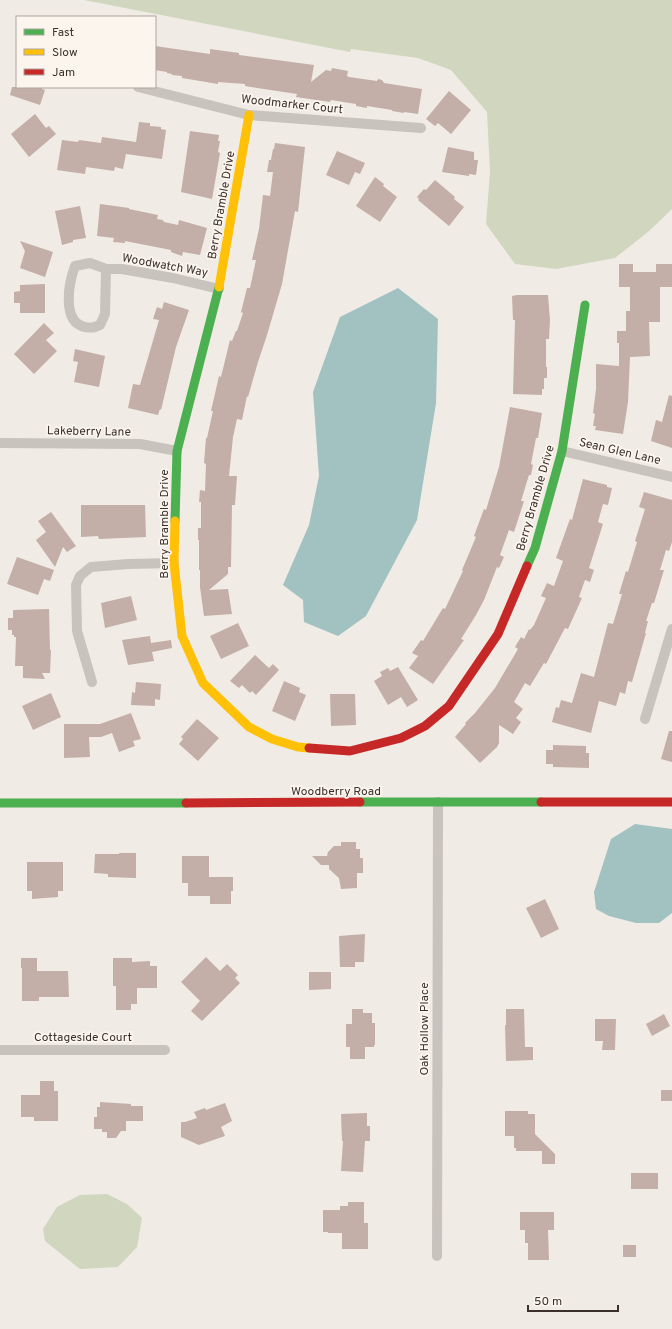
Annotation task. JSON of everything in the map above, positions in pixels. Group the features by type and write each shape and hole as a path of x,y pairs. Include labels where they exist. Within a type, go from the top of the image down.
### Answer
{"street":[{"name":"Woodmarker Court","path":"142,88 249,115 421,128"},
{"name":"Berry Bramble Drive","path":"249,115 219,289 177,450 174,563 182,636 203,683 249,727 272,739 298,747 350,751 402,738 425,726 449,706 498,634 535,548 562,450 585,305"},
{"name":"Woodwatch Way","path":"106,269 105,314 100,325 92,329 79,326 72,320 69,305 70,284 75,266 90,263 106,269 122,269 219,289"},
{"name":"Lakeberry Lane","path":"0,443 140,444 177,450"},
{"name":"Sean Glen Lane","path":"562,450 672,477"},
{"path":"92,682 78,631 76,585 80,576 91,568 128,564 174,563"},
{"path":"646,719 672,629"},
{"name":"Oak Hollow Place","path":"436,1256 438,802"},
{"name":"Woodberry Road","path":"0,803 672,802"},
{"name":"Cottageside Court","path":"0,1050 165,1050"}],"green space":[{"path":"84,0 672,0 672,209 648,232 615,258 556,269 515,264 486,224 490,172 487,112 451,70 418,58 351,49 350,52"},
{"path":"107,1194 127,1204 142,1218 137,1247 118,1267 80,1269 45,1241 43,1229 57,1207 80,1195"}],"water":[{"path":"398,288 438,319 436,403 417,520 366,616 338,636 304,622 303,600 283,585 309,525 319,476 313,392 340,317"},
{"path":"635,824 672,829 672,913 659,923 636,923 609,916 596,909 594,892 611,839"}],"building":[{"path":"156,46 210,54 210,49 239,53 239,55 314,65 311,82 326,70 331,71 332,68 348,71 347,76 349,77 377,81 378,79 382,80 384,83 422,89 418,114 367,106 367,108 356,106 356,104 331,100 330,102 296,97 297,94 245,86 245,84 218,82 218,84 182,78 182,76 172,75 167,72 156,70"},
{"path":"12,87 42,88 45,90 40,105 10,95"},
{"path":"449,91 471,110 451,134 438,123 435,126 426,119"},
{"path":"35,114 46,128 49,126 56,134 29,157 11,134"},
{"path":"139,122 150,123 150,126 161,127 161,129 166,130 162,159 126,154 123,169 115,167 114,171 86,167 85,174 57,170 62,140 78,142 79,140 101,143 102,137 136,142"},
{"path":"190,131 219,135 218,141 220,141 218,152 220,153 212,199 181,192"},
{"path":"275,143 305,147 298,212 295,211 282,284 248,397 247,396 242,420 237,419 233,437 229,476 237,476 235,505 232,505 231,567 228,567 228,574 209,590 228,589 232,614 204,616 200,587 198,528 201,528 201,502 199,502 200,490 205,491 206,464 204,463 206,438 213,411 211,411 219,376 221,377 230,340 232,341 237,331 243,313 241,312 247,288 250,288 256,260 252,260 259,229 263,195 270,196 273,172 267,172 269,160 271,160"},
{"path":"448,147 474,152 474,160 478,160 476,175 469,174 469,176 442,172"},
{"path":"337,151 365,163 360,174 355,172 349,185 326,175"},
{"path":"375,177 384,184 383,186 397,197 380,222 356,206"},
{"path":"435,180 464,207 449,226 418,200 419,199 417,197"},
{"path":"100,204 129,208 158,215 157,219 163,220 164,222 178,225 179,220 207,228 200,255 183,252 182,256 171,252 171,250 125,241 125,243 113,242 114,238 97,236"},
{"path":"80,206 86,238 73,240 73,242 62,245 55,211"},
{"path":"20,241 53,252 45,277 20,268 25,251"},
{"path":"619,264 633,264 633,272 656,272 656,264 672,264 672,287 660,287 660,322 649,322 650,356 630,357 628,402 623,434 595,430 596,426 593,426 595,414 593,413 596,389 596,364 619,366 619,343 617,343 617,331 626,331 626,311 630,311 630,287 619,287"},
{"path":"45,284 45,313 20,313 20,303 14,303 14,292 20,291 20,285"},
{"path":"548,295 550,320 549,339 546,339 547,378 544,378 544,389 542,389 542,395 513,394 515,320 513,320 512,296"},
{"path":"164,302 189,310 176,347 161,410 160,409 158,415 128,408 133,384 140,385 159,320 153,319 157,307 162,309"},
{"path":"44,323 54,333 46,340 57,351 34,374 14,354"},
{"path":"75,349 105,356 99,387 74,382 78,362 73,361"},
{"path":"669,395 672,396 672,448 651,441 656,420 662,422"},
{"path":"510,407 542,413 538,438 536,438 531,464 533,465 531,475 529,475 521,501 524,501 514,532 509,530 500,555 504,557 499,568 497,567 484,600 461,639 464,640 433,684 409,668 418,656 412,653 421,640 423,641 443,608 445,609 463,571 462,570 476,537 474,536 484,509 486,510 499,467"},
{"path":"583,479 607,485 607,487 612,488 608,505 603,504 598,522 603,524 589,568 594,570 590,582 585,580 579,597 582,598 568,629 565,628 546,664 544,663 530,686 525,683 514,702 523,709 516,718 521,722 513,734 499,725 499,743 497,747 480,763 455,737 495,688 518,649 515,647 521,637 524,639 529,629 530,630 534,625 546,598 541,596 547,583 554,586 563,561 556,558 570,519 572,520"},
{"path":"644,492 672,500 672,542 669,551 666,550 660,570 664,570 654,603 652,603 646,621 648,621 646,633 632,682 628,681 625,694 620,692 616,706 599,701 591,733 552,722 556,707 559,708 561,700 572,703 581,673 594,677 608,623 613,624 622,594 619,594 626,571 628,572 637,542 635,541 645,509 639,507"},
{"path":"81,505 145,505 146,537 99,539 98,536 81,537"},
{"path":"51,512 76,546 67,552 63,547 55,567 36,540 46,532 38,521"},
{"path":"17,557 54,570 50,581 44,579 38,595 7,584"},
{"path":"131,596 137,620 105,628 101,603"},
{"path":"49,609 51,650 50,673 42,673 45,679 23,678 23,666 15,666 16,637 12,635 12,630 8,630 8,618 13,618 13,610"},
{"path":"238,623 249,646 221,659 210,636"},
{"path":"150,636 151,643 171,640 172,648 152,652 154,661 128,665 122,640"},
{"path":"255,655 269,668 273,664 279,670 256,695 252,691 250,693 242,685 239,688 230,681"},
{"path":"398,667 418,700 407,707 401,697 388,705 374,681 382,676 380,672 388,668 390,671"},
{"path":"284,681 300,688 299,692 306,695 295,721 272,711"},
{"path":"136,682 161,684 160,700 155,699 155,706 131,705 132,692 135,693"},
{"path":"51,693 61,717 33,730 22,706"},
{"path":"330,694 355,694 356,725 331,726"},
{"path":"131,713 141,739 133,741 135,746 119,752 112,733 101,737 89,737 90,757 64,758 64,724 100,724"},
{"path":"197,719 219,738 198,761 179,744 183,739 181,737"},
{"path":"669,731 672,731 672,762 661,759"},
{"path":"553,745 586,746 586,753 589,753 589,768 553,767 553,764 546,764 546,750 553,750"},
{"path":"341,842 356,842 356,849 360,849 360,858 363,858 363,873 357,873 357,888 341,889 339,878 329,869 329,865 321,865 312,856 327,856 328,852 334,846 341,846"},
{"path":"136,853 136,878 108,877 108,874 94,873 95,854"},
{"path":"182,856 209,856 209,877 233,877 231,904 210,904 210,896 188,896 188,883 182,883"},
{"path":"27,862 63,862 63,891 58,891 58,897 32,899 32,891 27,891"},
{"path":"545,899 559,929 541,938 526,908"},
{"path":"365,934 364,962 355,962 355,967 340,967 339,936"},
{"path":"206,957 220,971 227,964 238,975 235,978 240,983 202,1021 191,1011 200,1001 181,982"},
{"path":"21,958 37,958 37,971 68,971 69,997 39,997 39,1001 22,1001"},
{"path":"113,958 132,958 132,962 150,961 150,966 157,966 157,988 137,988 137,1004 131,1004 131,1010 116,1010 116,986 113,986"},
{"path":"309,972 331,972 331,989 309,990"},
{"path":"352,1009 363,1009 363,1013 372,1013 372,1023 375,1023 375,1045 374,1047 365,1047 365,1059 350,1059 350,1047 346,1047 346,1024 352,1024"},
{"path":"506,1009 524,1009 525,1047 533,1047 533,1060 506,1061"},
{"path":"664,1014 670,1026 652,1036 646,1024"},
{"path":"595,1019 616,1019 615,1050 602,1050 603,1041 595,1041"},
{"path":"40,1081 54,1081 54,1091 58,1091 58,1121 34,1121 34,1117 21,1117 21,1095 40,1095"},
{"path":"661,1090 672,1090 672,1101 661,1101"},
{"path":"100,1102 143,1106 143,1121 126,1121 126,1131 121,1131 116,1138 107,1138 107,1132 102,1132 102,1129 94,1129 94,1117 97,1117 97,1107 100,1107"},
{"path":"225,1103 232,1121 221,1127 225,1136 199,1145 181,1137 181,1122 197,1118 194,1112 205,1108 206,1110"},
{"path":"505,1111 528,1111 528,1114 535,1114 535,1134 555,1154 555,1164 542,1164 542,1151 516,1151 516,1148 514,1148 514,1136 505,1136"},
{"path":"367,1113 367,1126 370,1126 370,1141 365,1141 363,1172 341,1171 343,1141 341,1114"},
{"path":"631,1173 658,1173 658,1189 631,1189"},
{"path":"348,1202 364,1202 364,1223 368,1223 368,1249 342,1249 342,1233 323,1232 323,1210 340,1210 340,1206 348,1206"},
{"path":"520,1212 554,1212 554,1230 548,1230 549,1260 528,1260 528,1243 525,1243 525,1230 520,1230"},
{"path":"623,1245 636,1245 636,1257 623,1257"}],"traffic: fast":[{"path":"175,521 177,451 219,287"},
{"path":"527,566 535,548 562,451 585,305"},
{"path":"360,802 541,802"},
{"path":"0,803 186,803"}],"traffic: slow":[{"path":"219,287 249,115"},
{"path":"175,521 174,563 182,636 203,683 249,727 272,739 298,747 309,748"}],"traffic: jam":[{"path":"309,748 350,751 401,738 425,726 449,706 498,634 527,566"},
{"path":"186,803 360,802"},
{"path":"541,802 672,802"}]}
